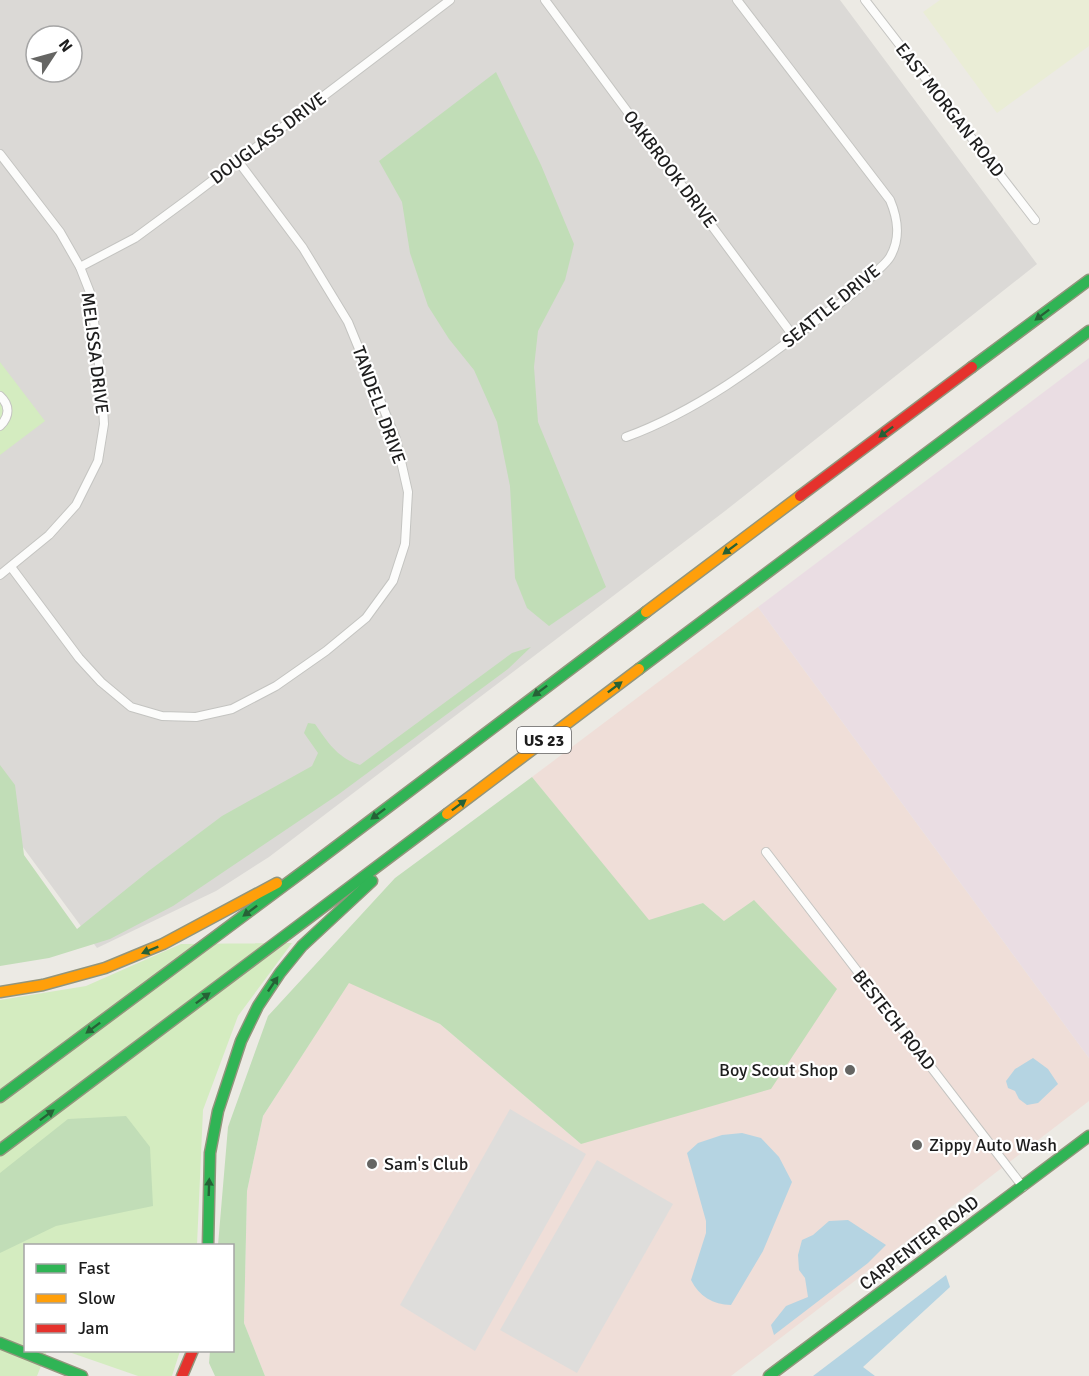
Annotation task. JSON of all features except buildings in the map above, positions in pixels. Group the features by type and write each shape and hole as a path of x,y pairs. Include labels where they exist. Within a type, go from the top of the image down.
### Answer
{"main road":[{"name":"US 23","path":"0,1097 1089,280"},
{"name":"US 23","path":"0,1150 1089,331"},
{"path":"208,1244 210,1153 218,1111 241,1041 258,1006 302,946 433,825"},
{"path":"0,992 43,985 105,969 163,944 313,864"},
{"name":"CARPENTER ROAD","path":"768,1376 1089,1137"},
{"path":"0,1342 82,1376"},
{"path":"182,1376 192,1352"},
{"path":"49,1376 54,1365"}],"street":[{"name":"DOUGLASS DRIVE","path":"80,267 135,238 450,0"},
{"name":"OAKBROOK DRIVE","path":"545,0 795,337"},
{"name":"SEATTLE DRIVE","path":"626,437 654,427 708,397 795,337 867,282 889,260 896,246 898,229 890,200 737,0"},
{"name":"EAST MORGAN ROAD","path":"866,0 1035,220"},
{"name":"MELISSA DRIVE","path":"0,154 60,232 80,267 91,295 104,423 98,461 76,505 49,535 0,575"},
{"name":"TANDELL DRIVE","path":"11,567 79,658 101,682 131,707 162,716 196,717 232,709 276,686 326,651 366,618 393,581 405,544 408,492 396,440 348,322 303,248 238,161"},
{"path":"0,396 6,401 8,413 0,426"},
{"name":"BESTECH ROAD","path":"766,852 1023,1187"}],"shaded area":[{"path":"0,0 840,0 1037,264 725,511 269,857 216,891 97,948 0,816"},
{"path":"1089,358 1089,1058 758,607"},
{"path":"758,607 1089,1058 1089,1101 731,1376 265,1376 244,1323 247,1191 263,1116 349,982 440,1024 581,1144 724,921 703,903 649,921 532,777"},
{"path":"510,1109 586,1154 475,1351 400,1305"},
{"path":"597,1160 673,1204 577,1373 500,1330"}],"green space":[{"path":"940,0 1089,0 1089,46 997,113 923,12"},
{"path":"496,72 541,165 574,244 565,280 538,331 534,367 538,422 606,587 549,626 527,608 515,578 510,486 497,422 474,370 449,339 428,306 410,253 402,202 379,161"},
{"path":"0,362 45,421 0,455"},
{"path":"531,647 508,669 339,794 173,906 110,939 49,958 0,966 0,765 15,785 24,855 77,929 222,816 312,766 318,753 304,733 308,723 315,724 340,754 360,765 512,653"},
{"path":"532,777 649,920 703,903 724,921 754,900 837,989 771,1089 581,1144 440,1024 349,983 263,1116 247,1191 244,1323 265,1376 215,1376 209,1363 210,1352 234,1352 234,1244 218,1244 228,1127 268,1016 395,878"},
{"path":"292,943 238,1016 203,1110 197,1244 24,1244 24,1352 47,1352 37,1376 0,1376 0,1000 86,986 181,944"},
{"path":"126,1116 150,1147 153,1206 56,1226 0,1253 0,1173 68,1119"},
{"path":"69,1352 180,1352 172,1376 138,1376"}],"water":[{"path":"1033,1058 1048,1069 1058,1084 1038,1103 1027,1105 1019,1099 1015,1091 1008,1088 1006,1081 1015,1069"},
{"path":"742,1133 761,1138 779,1157 792,1182 763,1251 731,1305 724,1305 707,1298 698,1291 691,1280 706,1233 706,1221 687,1153 698,1143 722,1135"},
{"path":"848,1220 886,1245 868,1263 774,1335 771,1325 786,1306 808,1297 805,1278 799,1270 798,1255 802,1240 813,1235 829,1221"},
{"path":"946,1275 950,1287 863,1367 875,1376 813,1376"}],"traffic: fast":[{"path":"972,367 1089,280"},
{"path":"639,669 1089,331"},
{"path":"0,1097 646,612"},
{"path":"0,1150 447,814"},
{"path":"208,1244 210,1153 218,1111 241,1041 258,1006 302,946 372,881"},
{"path":"769,1376 1089,1136"},
{"path":"0,1343 82,1376"}],"traffic: slow":[{"path":"646,612 800,496"},
{"path":"447,814 639,669"},
{"path":"0,992 43,985 105,968 163,944 277,883"}],"traffic: jam":[{"path":"800,496 972,367"},
{"path":"182,1376 192,1352"}],"place":[{"name":"Boy Scout Shop","path":"850,1070"},
{"name":"Zippy Auto Wash","path":"917,1145"},
{"name":"Sam's Club","path":"372,1164"}]}
